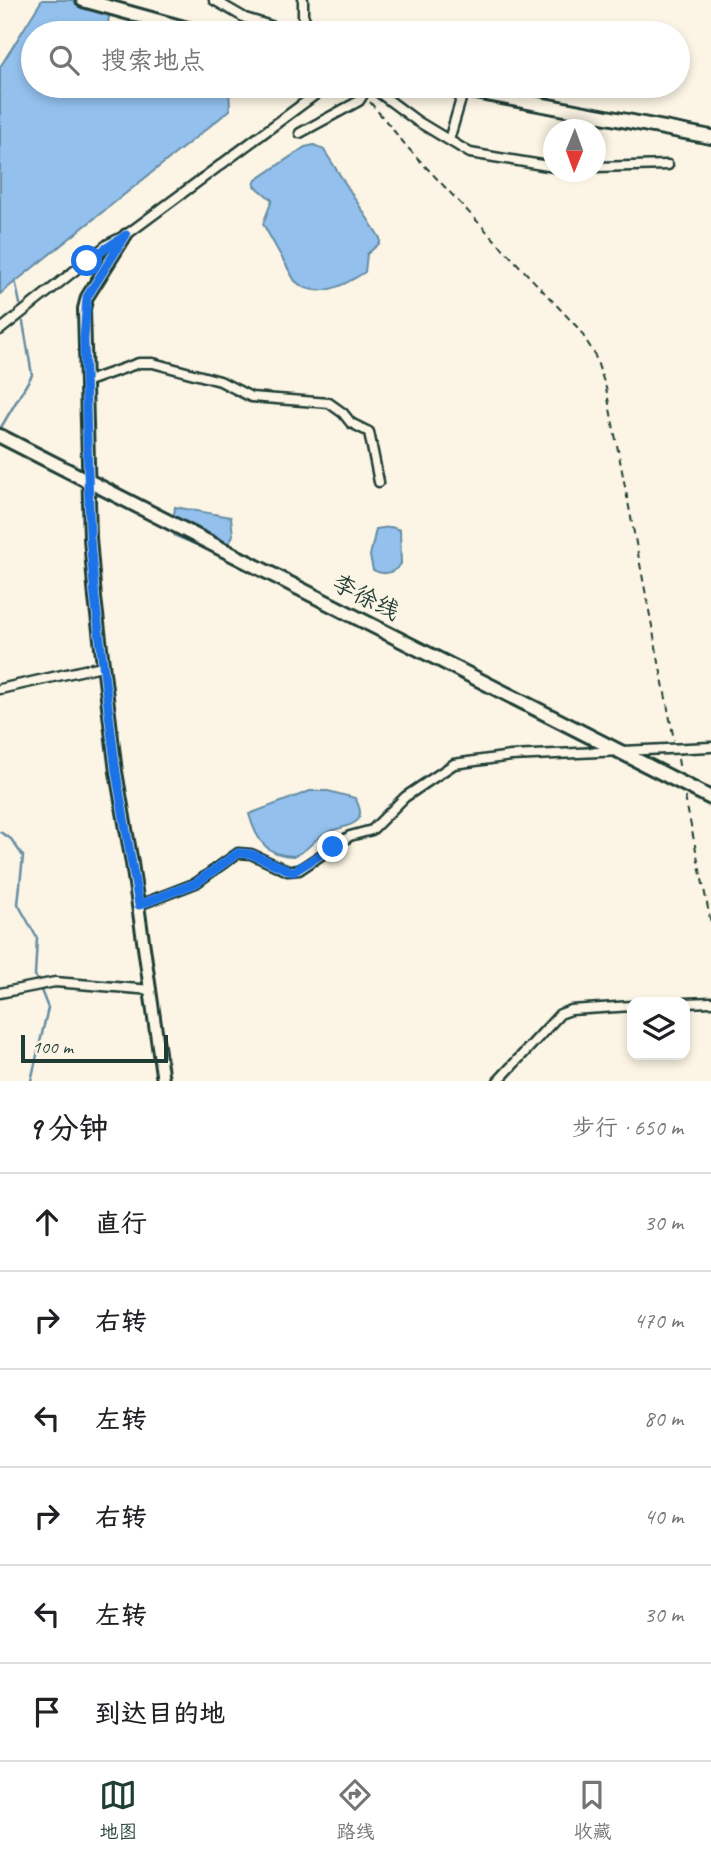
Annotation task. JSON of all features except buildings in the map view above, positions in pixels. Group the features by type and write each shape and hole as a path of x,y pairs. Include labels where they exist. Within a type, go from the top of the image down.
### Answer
{"main road":[{"path":"83,0 159,21"},
{"path":"511,98 711,136"},
{"name":"李徐线","path":"0,436 711,799"}],"street":[{"path":"214,0 255,21"},
{"path":"303,0 306,21"},
{"path":"0,330 108,244 126,235 311,98"},
{"path":"300,133 361,98"},
{"path":"387,98 417,121 470,153 543,165"},
{"path":"449,140 461,98"},
{"path":"606,167 668,165"},
{"path":"126,235 87,297 83,318 90,538 103,666 163,1081"},
{"path":"85,382 146,362 220,381 251,397 330,403 351,423 369,432 379,482"},
{"path":"0,689 103,666"},
{"path":"139,905 196,883 238,853 251,854 289,871 299,870 350,836 372,830 405,797 454,764 511,756 711,747"},
{"path":"0,993 40,984 151,990"},
{"path":"690,1003 711,1002"},
{"path":"498,1081 559,1014 570,1010 627,1006"}],"path":[{"path":"366,98 408,148 579,329 594,354 606,388 681,775"},
{"path":"684,789 711,923"}],"water":[{"path":"42,0 113,0 108,21 29,21"},
{"path":"21,34 21,98 230,98 230,110 0,294 0,67"},
{"path":"314,145 324,150 380,238 380,243 367,254 365,272 340,286 322,290 312,290 295,281 263,224 272,200 254,185 256,180 305,147"},
{"path":"175,507 231,517 233,535 228,546 211,551 175,536 172,531"},
{"path":"391,527 400,530 401,564 388,573 377,572 373,570 370,556 376,529"},
{"path":"310,791 328,791 355,798 360,816 352,824 322,835 294,856 269,849 255,831 249,814"}],"waterway":[{"path":"15,280 20,304"},
{"path":"0,429 32,375 23,322"},
{"path":"0,832 11,839 23,856 18,904 37,938 35,975 48,1008 31,1081"}],"route":[{"path":"87,261 108,244 126,235 87,297 83,318 90,538 95,598 116,772 139,905 202,880 238,853 251,854 293,872 333,847"}]}
